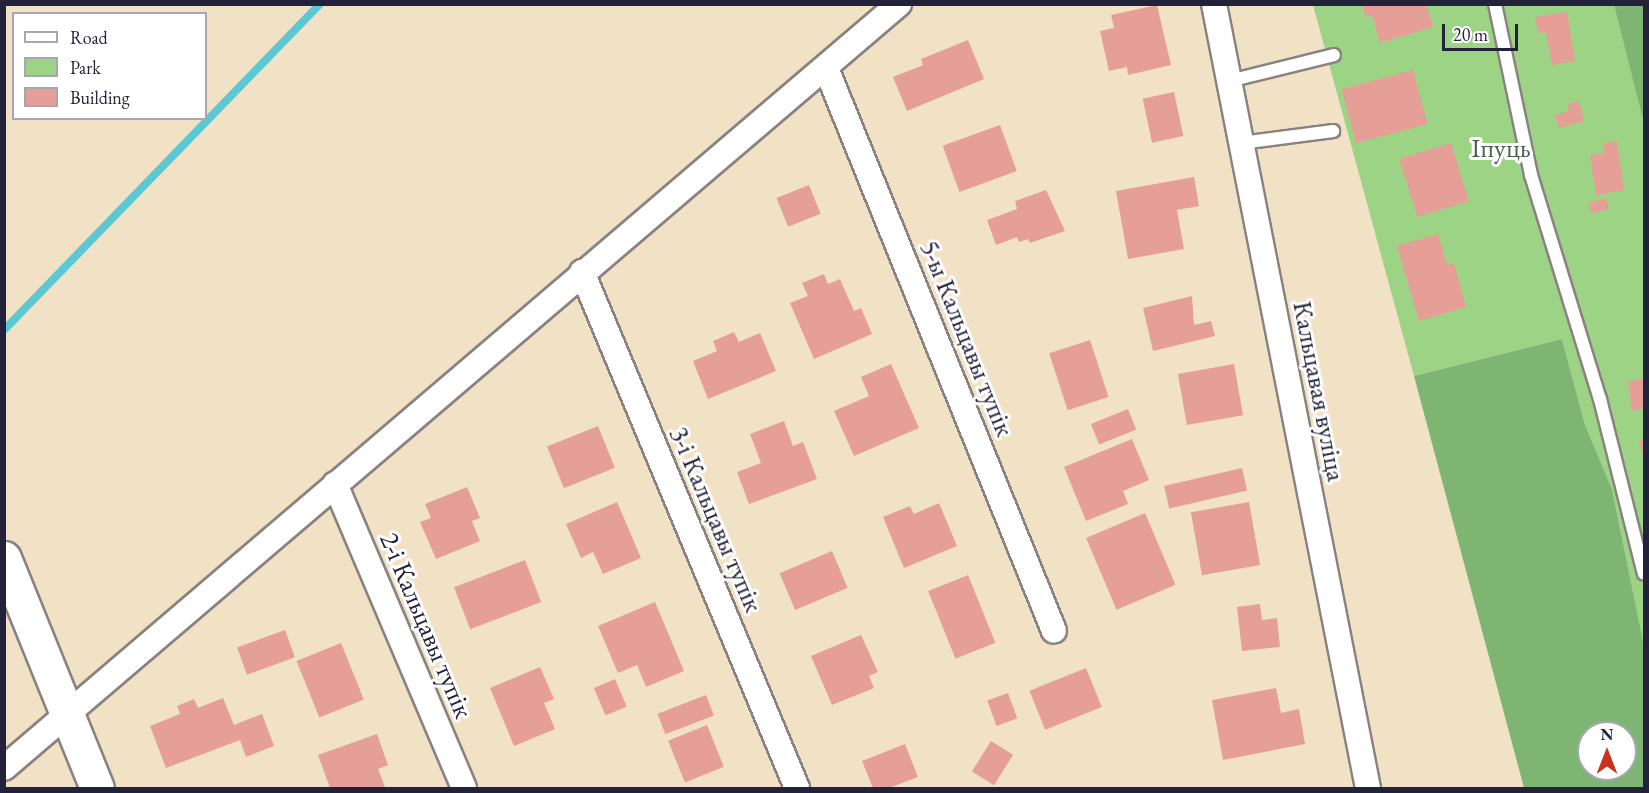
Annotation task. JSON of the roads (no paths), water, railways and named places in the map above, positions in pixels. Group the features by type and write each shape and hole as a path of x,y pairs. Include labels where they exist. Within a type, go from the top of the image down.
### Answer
{"street":[{"path":"4,768 582,272 899,4"},
{"name":"Кальцавая вуліца","path":"1214,4 1368,789"},
{"name":"5-ы Кальцавы тупік","path":"826,68 1054,631"},
{"name":"3-і Кальцавы тупік","path":"582,272 797,789"},
{"name":"2-і Кальцавы тупік","path":"335,484 464,789"},
{"path":"4,558 97,789"}],"lane":[{"path":"1495,4 1531,175 1600,399 1644,574"},
{"path":"1229,81 1334,55"},
{"path":"1241,143 1333,131"}],"waterway":[{"path":"4,330 320,4"}],"park label":[{"name":"Іпуць","path":"1501,148"}]}
